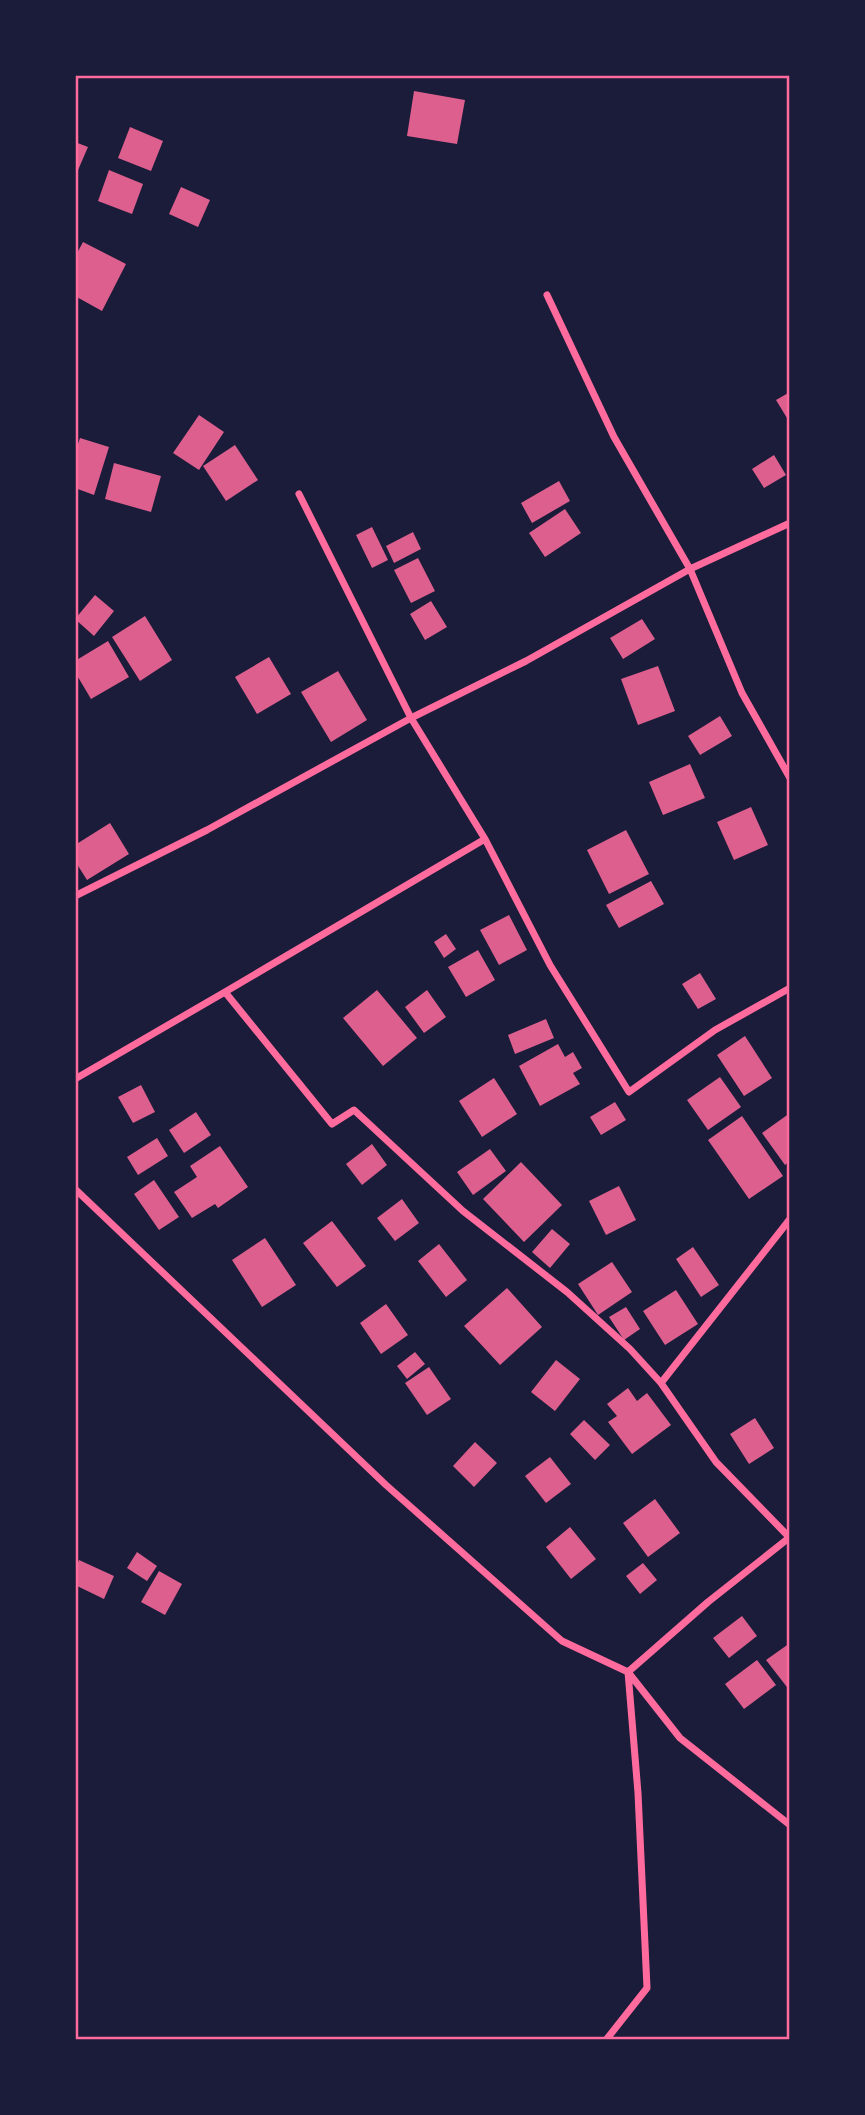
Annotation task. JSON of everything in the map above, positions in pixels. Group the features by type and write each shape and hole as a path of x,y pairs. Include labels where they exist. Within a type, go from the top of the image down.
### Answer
{"street":[{"path":"547,295 614,437 690,569 742,693 790,778"},
{"path":"299,494 411,718 485,839 550,965 629,1092 715,1030 790,988"},
{"path":"75,896 207,830 411,718 526,661 690,569 790,523"},
{"path":"75,1079 485,839"},
{"path":"225,992 332,1124 354,1110 463,1211 567,1292 630,1349 662,1383 716,1462 790,1538 708,1602 628,1672"},
{"path":"75,1189 386,1486 562,1641 628,1672 680,1738 790,1825"},
{"path":"662,1383 790,1219"},
{"path":"606,2040 647,1988 638,1793 628,1672"}],"building":[{"path":"414,91 465,100 457,144 407,136"},
{"path":"130,127 163,141 151,171 118,158"},
{"path":"75,142 88,147 75,177"},
{"path":"109,170 143,184 132,214 98,201"},
{"path":"181,187 210,200 198,227 169,214"},
{"path":"83,242 126,264 102,311 75,296 75,257"},
{"path":"790,392 790,423 776,400"},
{"path":"199,415 224,432 199,470 173,453"},
{"path":"80,438 109,447 94,495 75,488 75,453"},
{"path":"235,445 258,480 226,501 203,466"},
{"path":"774,455 786,475 764,488 752,469"},
{"path":"114,463 161,476 151,512 105,499"},
{"path":"559,481 570,501 532,523 521,503"},
{"path":"565,509 581,533 545,557 529,533"},
{"path":"372,527 388,560 372,568 356,535"},
{"path":"413,532 421,549 394,563 386,546"},
{"path":"418,558 435,591 411,603 394,570"},
{"path":"95,595 114,611 94,636 75,619"},
{"path":"431,601 447,627 425,640 410,614"},
{"path":"145,616 172,660 140,681 112,637"},
{"path":"642,619 655,639 623,659 610,638"},
{"path":"108,641 129,677 91,699 75,672 75,661"},
{"path":"269,657 291,694 257,714 235,677"},
{"path":"658,666 675,711 638,725 621,679"},
{"path":"338,671 367,720 331,742 301,692"},
{"path":"720,716 732,736 700,755 688,736"},
{"path":"690,764 705,798 663,815 649,782"},
{"path":"751,807 768,845 734,860 717,822"},
{"path":"110,823 129,854 87,880 75,861 75,845"},
{"path":"626,830 649,874 609,894 587,850"},
{"path":"651,881 664,904 619,928 606,905"},
{"path":"509,915 527,950 499,965 480,930"},
{"path":"446,934 456,949 444,958 434,942"},
{"path":"478,950 495,980 466,997 448,967"},
{"path":"700,973 716,999 698,1009 682,984"},
{"path":"377,990 417,1038 383,1066 343,1018"},
{"path":"427,990 446,1017 424,1033 405,1007"},
{"path":"546,1019 554,1038 515,1054 508,1035"},
{"path":"745,1036 772,1078 744,1096 717,1055"},
{"path":"558,1044 565,1057 573,1052 582,1068 573,1073 580,1084 540,1106 519,1066"},
{"path":"720,1077 741,1107 708,1130 687,1100"},
{"path":"494,1078 517,1114 482,1137 459,1101"},
{"path":"141,1085 155,1112 133,1123 118,1097"},
{"path":"615,1102 626,1120 601,1135 590,1117"},
{"path":"196,1112 211,1135 184,1153 169,1130"},
{"path":"790,1113 790,1161 785,1165 762,1133"},
{"path":"742,1116 783,1176 749,1199 708,1140"},
{"path":"157,1138 168,1156 138,1175 127,1157"},
{"path":"372,1144 387,1165 362,1185 346,1164"},
{"path":"220,1146 248,1187 218,1208 215,1204 192,1218 174,1192 197,1177 190,1166"},
{"path":"490,1149 506,1171 473,1195 457,1172"},
{"path":"521,1162 562,1205 524,1242 483,1199"},
{"path":"154,1180 179,1217 159,1230 134,1194"},
{"path":"619,1186 636,1220 606,1235 589,1201"},
{"path":"402,1199 419,1223 395,1241 377,1218"},
{"path":"332,1221 366,1266 337,1287 303,1243"},
{"path":"552,1229 570,1244 550,1268 532,1252"},
{"path":"265,1238 296,1285 262,1307 232,1260"},
{"path":"439,1244 467,1280 446,1297 418,1261"},
{"path":"693,1247 719,1285 701,1297 676,1259"},
{"path":"612,1262 632,1292 598,1315 578,1284"},
{"path":"507,1288 542,1327 500,1365 464,1326"},
{"path":"676,1290 698,1324 665,1345 643,1311"},
{"path":"386,1304 408,1335 381,1354 360,1323"},
{"path":"626,1307 640,1329 624,1340 609,1317"},
{"path":"415,1352 425,1364 407,1379 397,1366"},
{"path":"556,1360 580,1379 555,1411 531,1392"},
{"path":"429,1367 451,1399 427,1415 405,1383"},
{"path":"628,1388 637,1401 647,1393 671,1425 632,1454 608,1422 617,1416 607,1404"},
{"path":"755,1418 774,1448 749,1464 730,1434"},
{"path":"584,1420 610,1445 595,1460 570,1434"},
{"path":"475,1442 497,1463 474,1487 453,1466"},
{"path":"550,1457 571,1484 546,1503 525,1476"},
{"path":"655,1499 680,1533 648,1557 623,1523"},
{"path":"570,1527 596,1559 571,1579 546,1547"},
{"path":"137,1552 157,1566 147,1581 127,1568"},
{"path":"79,1560 114,1576 104,1599 75,1585 75,1569"},
{"path":"643,1563 657,1580 640,1594 626,1576"},
{"path":"159,1571 182,1584 165,1615 141,1602"},
{"path":"742,1616 757,1636 729,1658 713,1638"},
{"path":"790,1643 790,1691 766,1660"},
{"path":"757,1660 776,1685 744,1709 725,1684"}]}
